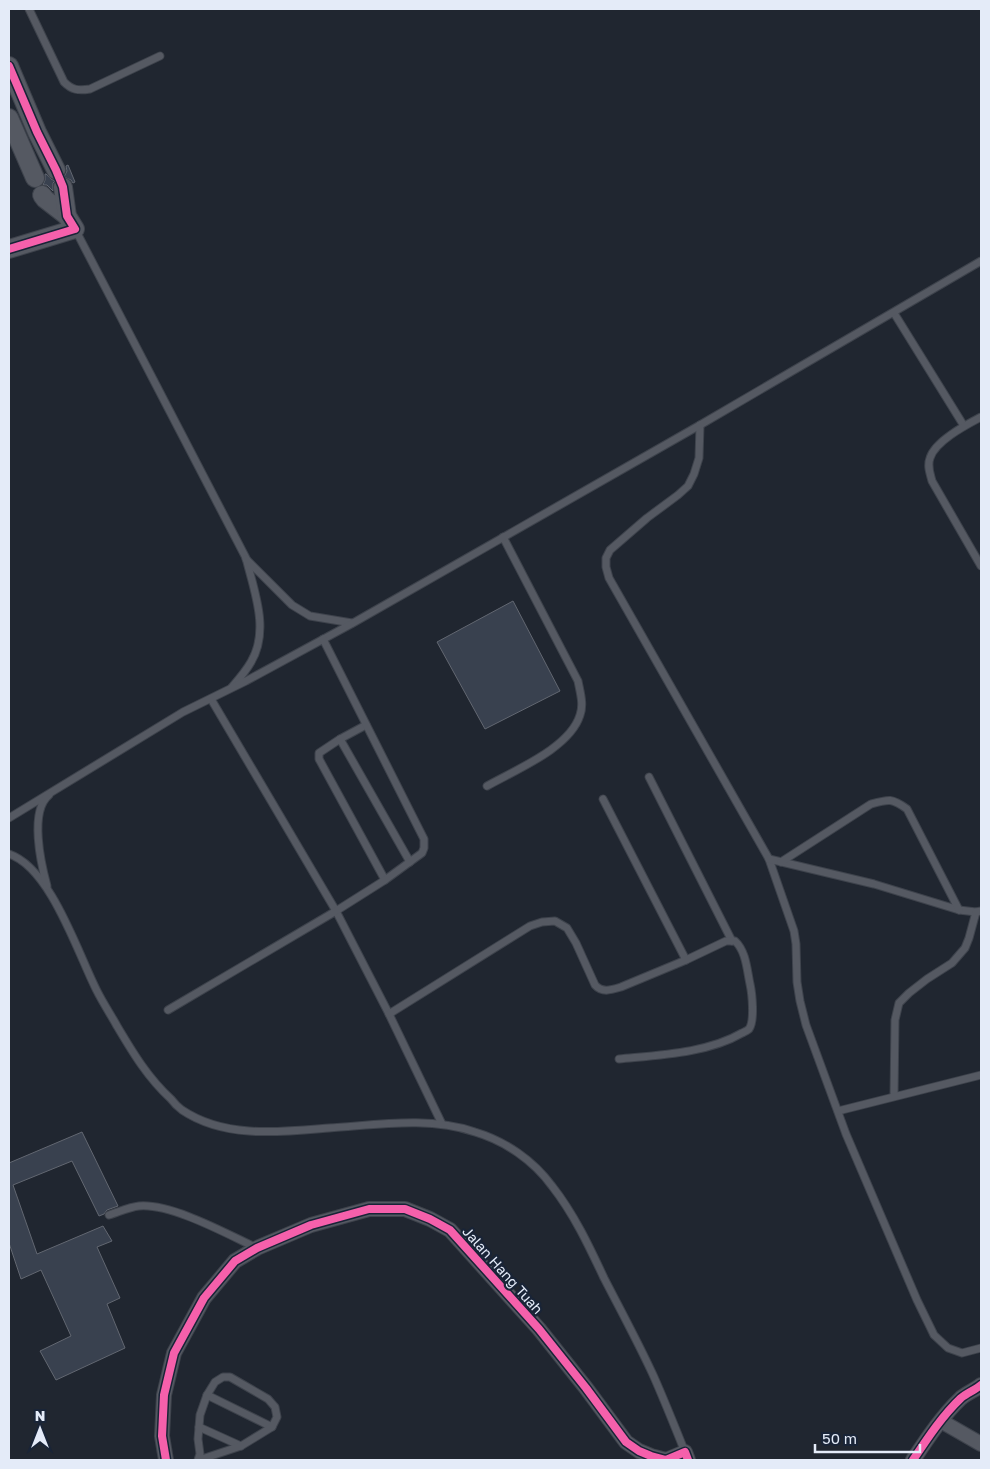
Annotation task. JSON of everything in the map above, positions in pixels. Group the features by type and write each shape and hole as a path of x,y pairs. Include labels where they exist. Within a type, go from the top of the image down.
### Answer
{"street":[{"path":"9,66 56,170"},
{"path":"28,110 9,118 35,178"},
{"path":"63,187 71,222"},
{"path":"42,195 71,222"},
{"path":"9,249 71,222"},
{"name":"Jalan Hang Tuah","path":"166,1460 162,1436 164,1395 174,1353 204,1298 235,1261 257,1248 311,1225 369,1209 405,1209 430,1218 450,1230 539,1328 626,1442 651,1456 666,1460 687,1456"},
{"path":"912,1460 941,1421 962,1397 981,1386"},
{"path":"941,1421 981,1444"}],"lane":[{"path":"30,9 64,82 71,89 80,91 90,89 160,56"},
{"path":"71,222 246,558 258,606 259,642 252,660 231,689"},
{"path":"9,818 183,712 231,689 353,623 981,262"},
{"path":"894,313 964,426"},
{"path":"981,417 949,436 936,448 930,456 928,467 932,481 981,566"},
{"path":"700,425 699,458 688,486 610,550 606,558 609,578 769,859 794,930 798,992 806,1025 838,1111 917,1300 934,1334 948,1348 962,1353 981,1348"},
{"path":"487,786 554,748 575,728 581,714 582,699 578,681 503,537"},
{"path":"246,558 292,604 310,616 353,623"},
{"path":"168,1010 336,911 385,880 422,853 424,839 323,639"},
{"path":"211,699 336,911 389,1014 442,1124"},
{"path":"366,725 319,753 319,759 385,880"},
{"path":"340,739 410,862"},
{"path":"649,777 732,941"},
{"path":"49,891 39,850 39,814 45,798 62,785"},
{"path":"603,799 686,960"},
{"path":"781,862 871,804 884,800 896,801 907,809 959,910"},
{"path":"9,854 34,871 49,891 98,993 136,1059 159,1088 182,1110 204,1121 232,1129 258,1132 288,1132 425,1122 442,1124 475,1132 505,1144 528,1161 552,1184 578,1226 653,1376 687,1456"},
{"path":"769,859 874,884 959,910 979,911 965,948 961,953 952,963 927,979 899,1003 895,1020 894,1096"},
{"path":"389,1014 530,926 542,922 555,922 567,928 595,985 598,989 604,990 611,990 686,960 726,941 735,941 738,944 742,951 752,991 752,1019 749,1029 731,1039 688,1051 619,1059"},
{"path":"838,1111 981,1075"},
{"path":"109,1215 138,1206 157,1206 194,1218 257,1248"},
{"path":"223,1377 230,1377 268,1399 275,1408 276,1417 272,1427 241,1446 198,1460 200,1454 198,1439 200,1415 215,1382 223,1377"},
{"path":"207,1396 272,1427"},
{"path":"199,1427 241,1446"}],"building":[{"path":"68,165 75,182 73,183 64,177 67,171 66,166"},
{"path":"45,174 55,181 53,183 53,191 47,185 43,185"},
{"path":"513,601 560,691 485,729 437,642"},
{"path":"82,1132 118,1206 107,1210 99,1216 72,1161 13,1185 37,1254 103,1226 112,1241 97,1247 120,1298 107,1304 125,1348 56,1380 40,1351 71,1336 41,1270 21,1279 9,1243 9,1163"}],"cycle path":[{"path":"9,66 63,187 67,216 75,229 9,249"},
{"path":"166,1460 162,1436 164,1395 174,1353 204,1298 235,1261 257,1248 311,1225 369,1209 405,1209 430,1219 450,1230 539,1329 626,1442 639,1451 666,1460 685,1452 688,1460"},
{"path":"913,1460 947,1412 963,1396 981,1385"}]}
